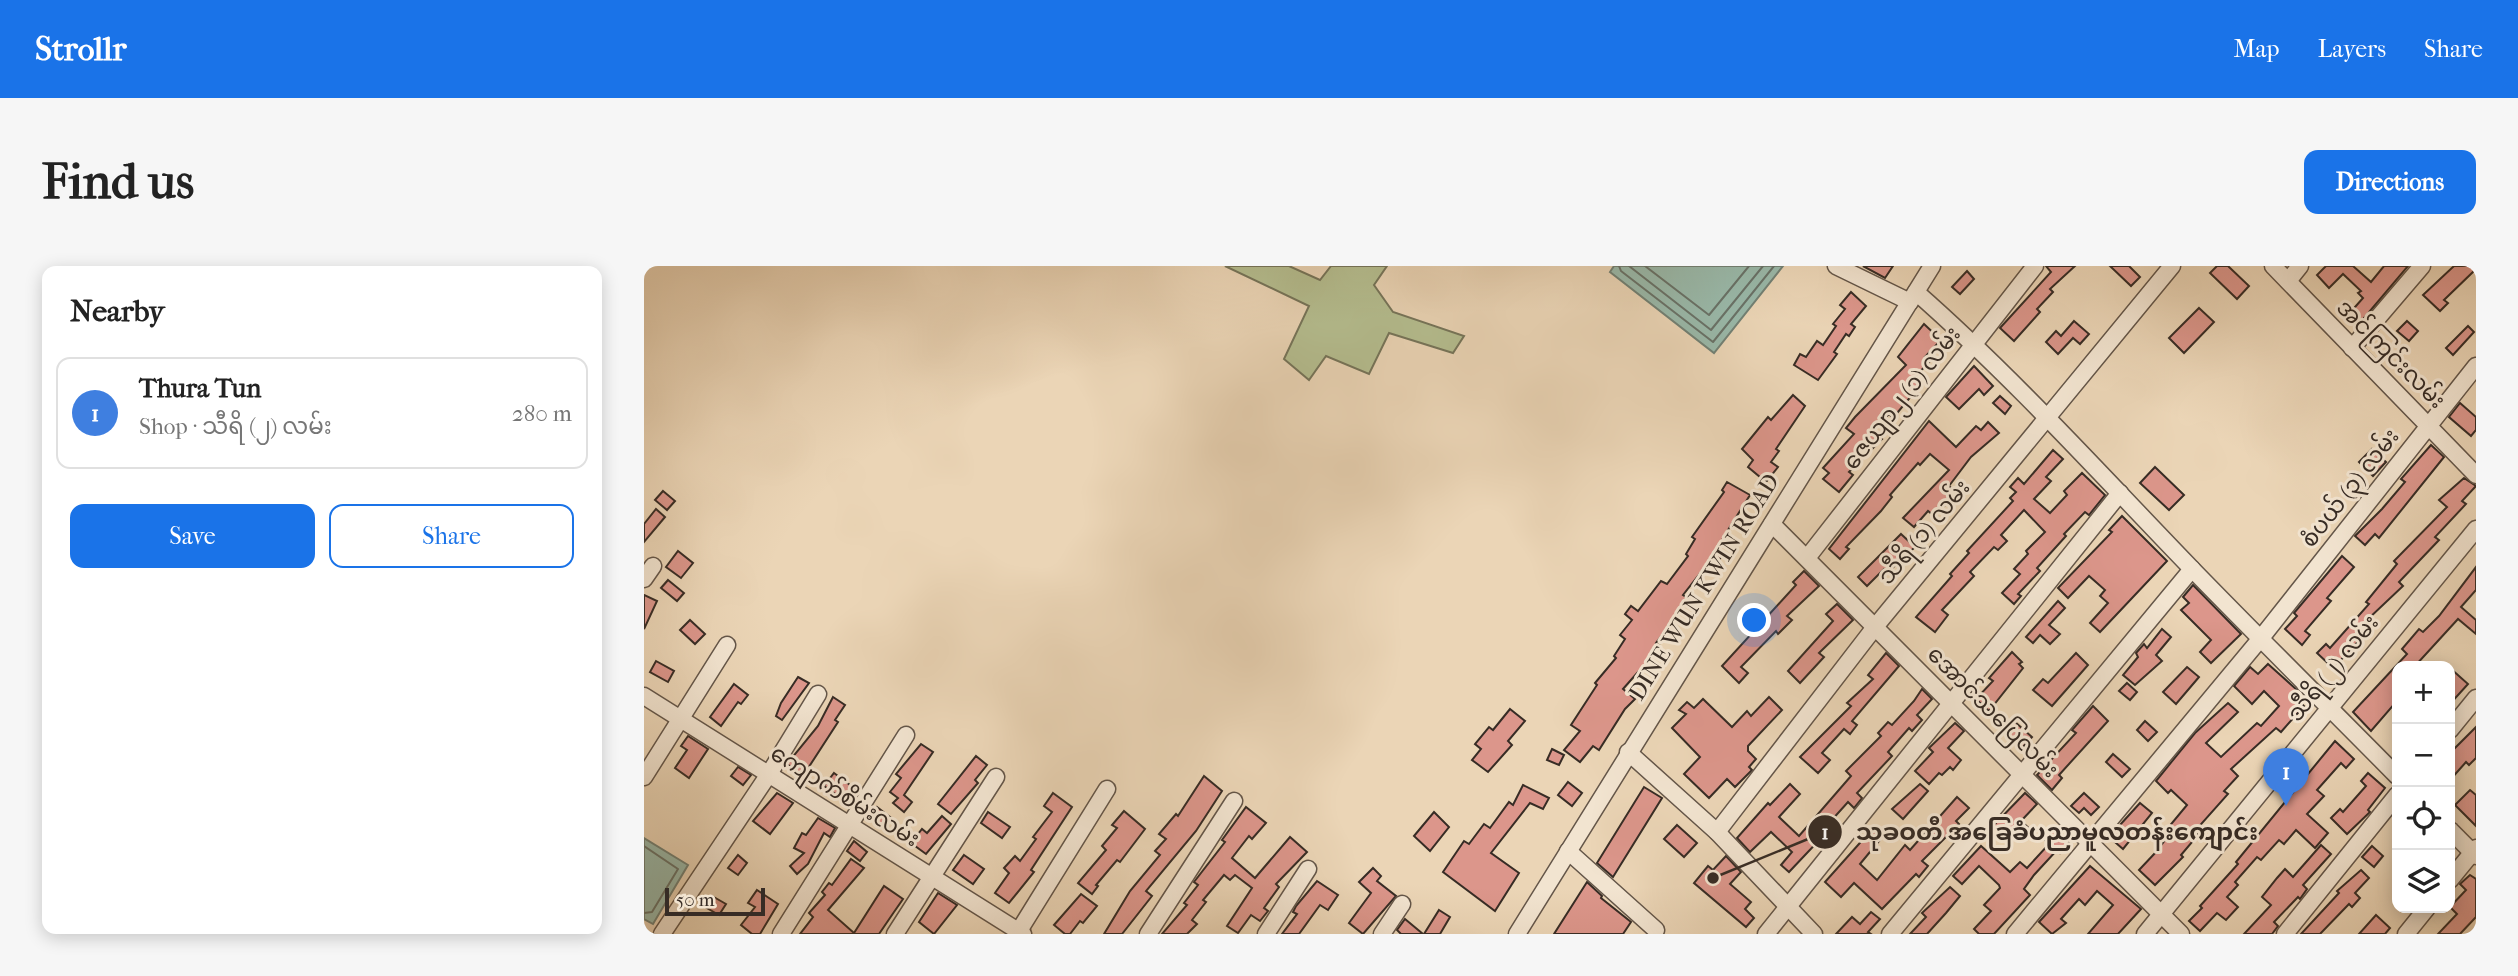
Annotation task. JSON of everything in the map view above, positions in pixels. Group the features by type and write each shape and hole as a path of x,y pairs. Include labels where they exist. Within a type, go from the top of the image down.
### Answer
{"street":[{"path":"1836,266 1913,297 1974,343 2392,771"},
{"name":"DINE WUN KWIN ROAD","path":"1517,934 1932,266"},
{"name":"ဇေယျာ၂ (၁) လမ်း","path":"1807,558 2035,266"},
{"name":"သီရိ (၁) လမ်း","path":"1717,832 1875,626 2172,266"},
{"name":"အင်ကြင်းလမ်း","path":"2273,266 2476,475"},
{"path":"2288,281 2300,266"},
{"path":"2352,348 2422,266"},
{"name":"စံပယ် (၃) လမ်း","path":"2015,934 2261,638 2476,366"},
{"path":"1766,934 2120,493"},
{"name":"အောင်သပြေလမ်း","path":"1772,524 2181,934"},
{"name":"သီရိ (၂) လမ်း","path":"2145,934 2476,528"},
{"path":"1889,934 2192,569"},
{"path":"644,777 727,645"},
{"path":"662,934 769,774 818,694"},
{"name":"ကျောက်စိမ်းလမ်း","path":"644,696 1019,933"},
{"path":"2455,724 2476,698"},
{"path":"781,934 852,825 906,735"},
{"path":"1628,752 1717,832 1814,934"},
{"path":"895,934 996,777"},
{"path":"1019,933 1107,789"},
{"path":"1148,934 1234,801"},
{"path":"2285,934 2392,801"},
{"path":"2455,834 2475,852 2455,874"},
{"path":"1568,851 1656,930"},
{"path":"1266,934 1308,869"},
{"path":"1382,934 1402,904"},
{"path":"2406,934 2423,913"}],"green space":[{"path":"1225,266 1289,266 1320,280 1331,266 1387,266 1374,285 1393,312 1464,336 1453,353 1389,333 1369,374 1326,356 1309,380 1284,359 1309,306"}],"water":[{"path":"1614,266 1783,266 1714,353 1610,272"},
{"path":"644,838 688,865 653,924 644,919"}],"building":[{"path":"1863,266 1893,266 1885,278"},
{"path":"2046,266 2075,266 2050,289 2053,292 2037,309 2040,312 2014,341 2000,328 2051,272"},
{"path":"2110,266 2129,266 2140,277 2131,286"},
{"path":"2217,266 2228,266 2249,286 2237,299 2210,273"},
{"path":"2326,266 2353,266 2371,282 2384,266 2408,266 2359,324 2348,315 2363,298 2358,293 2361,291 2343,274 2329,288 2317,275"},
{"path":"2454,266 2476,266 2476,269 2444,300 2448,303 2440,311 2423,295"},
{"path":"1967,271 1974,279 1960,294 1952,287"},
{"path":"1851,292 1866,306 1851,324 1855,327 1849,336 1846,334 1834,352 1837,354 1818,380 1794,365 1800,354 1806,357 1817,341 1823,345 1836,326 1833,324 1845,309 1840,305"},
{"path":"2199,308 2214,322 2184,353 2169,338"},
{"path":"2074,321 2089,334 2080,344 2073,338 2058,354 2046,342 2056,331 2061,336"},
{"path":"2407,321 2418,331 2409,341 2397,331"},
{"path":"1924,324 1941,340 1925,357 1930,361 1915,377 1922,383 1893,418 1889,414 1872,431 1882,439 1849,472 1853,475 1839,492 1823,479 1829,473 1823,468 1854,434 1846,428 1906,365 1898,357"},
{"path":"2468,326 2474,332 2453,355 2446,348"},
{"path":"1974,366 1993,386 1984,395 1979,389 1959,409 1946,397"},
{"path":"1793,395 1805,406 1776,449 1779,451 1771,462 1778,467 1766,482 1748,467 1753,460 1742,449 1768,417 1771,420"},
{"path":"2000,396 2011,406 2005,414 1993,403"},
{"path":"2460,403 2476,417 2476,430 2471,436 2449,417"},
{"path":"1929,421 1956,447 1976,426 1981,430 1988,422 1999,433 1971,457 1949,486 1957,493 1949,502 1933,515 1928,511 1914,527 1903,518 1949,470 1930,454 1920,465 1918,463 1890,495 1892,497 1881,511 1846,547 1849,549 1840,559 1829,549"},
{"path":"2431,445 2444,457 2379,538 2375,534 2365,545 2355,536 2405,482 2401,479"},
{"path":"2372,449 2386,462 2373,476 2359,462"},
{"path":"2053,450 2063,459 2046,477 2051,481 2034,499 2050,513 2067,495 2064,491 2082,473 2105,495 2089,515 2085,512 2064,534 2066,536 2037,568 2040,571 2018,594 2021,596 2014,604 2002,593 2020,574 2014,569 2028,554 2026,551 2045,532 2024,510 2001,535 2007,541 1998,550 1994,547 1970,572 1974,576 1942,610 1948,615 1935,632 1916,617 1952,576 1950,574 1969,553 1967,551 2013,501 2010,498 2016,492 2010,487 2018,478 2024,484"},
{"path":"2155,467 2184,495 2169,510 2140,483"},
{"path":"2464,478 2476,486 2462,501 2466,504 2435,537 2439,540 2399,582 2403,586 2367,620 2373,626 2333,668 2317,653 2326,644 2330,648 2369,604 2366,602 2397,564 2394,561 2447,507 2439,500"},
{"path":"1727,482 1750,495 1723,538 1726,539 1717,554 1721,557 1712,571 1705,567 1683,595 1689,599 1656,643 1659,645 1648,659 1650,661 1641,675 1638,672 1623,689 1635,699 1625,709 1599,750 1593,746 1580,762 1564,750 1580,731 1571,725 1597,685 1595,683 1616,658 1614,656 1625,639 1620,635 1632,620 1625,614 1631,606 1638,611 1661,581 1667,584 1688,556 1686,554 1695,539 1692,537 1724,492 1722,490"},
{"path":"663,491 675,501 667,510 655,500"},
{"path":"656,509 665,517 644,542 644,524"},
{"path":"2122,516 2167,561 2100,632 2090,623 2108,603 2100,596 2105,590 2089,576 2068,598 2058,588 2112,532 2109,530"},
{"path":"1901,534 1915,547 1888,572 1884,569 1867,586 1858,577"},
{"path":"678,551 693,563 681,578 666,567"},
{"path":"2342,556 2354,567 2327,598 2331,601 2305,631 2310,635 2302,645 2285,629 2297,616 2294,613"},
{"path":"2476,567 2476,590 2461,607 2476,620 2476,634 2458,619 2420,661 2400,661 2407,654 2402,649 2419,629 2423,632 2439,616"},
{"path":"1804,571 1819,586 1787,616 1792,620 1778,634 1776,631 1741,667 1748,673 1739,683 1722,666 1796,585 1793,582"},
{"path":"668,580 684,593 677,601 661,588"},
{"path":"2193,585 2241,634 2211,663 2200,652 2211,640 2181,610 2189,603 2183,597"},
{"path":"644,595 657,601 644,629"},
{"path":"2058,601 2065,608 2049,625 2060,634 2050,644 2040,635 2033,643 2026,637"},
{"path":"1837,604 1853,620 1819,653 1824,657 1800,683 1788,671 1833,621 1826,614"},
{"path":"690,620 705,634 695,644 680,630"},
{"path":"2162,629 2171,637 2156,655 2162,661 2135,685 2123,675 2138,657 2136,653 2144,644 2147,648"},
{"path":"2012,652 2022,662 2019,664 2023,668 1989,711 1976,699 1993,681 1989,678"},
{"path":"1886,653 1899,666 1852,721 1857,725 1850,734 1844,729 1822,753 1830,760 1818,773 1800,757 1851,706 1847,703 1873,679 1868,675"},
{"path":"2076,653 2088,665 2052,706 2033,690 2043,679 2048,683"},
{"path":"656,661 674,671 668,682 650,672"},
{"path":"2268,664 2297,690 2292,695 2304,706 2281,732 2276,728 2231,769 2238,776 2224,791 2228,794 2194,832 2198,835 2181,855 2183,857 2155,885 2139,870 2171,832 2167,829 2187,805 2171,790 2168,793 2156,781 2195,733 2228,703 2238,712 2206,743 2221,757 2257,723 2261,726 2279,706 2264,691 2252,704 2234,686 2250,667 2258,674"},
{"path":"2187,667 2199,677 2176,704 2163,692"},
{"path":"2392,670 2392,707 2371,731 2353,712"},
{"path":"2455,672 2468,684 2455,698"},
{"path":"798,677 809,683 782,720 776,716"},
{"path":"2127,683 2137,692 2130,700 2119,691"},
{"path":"734,684 748,695 741,704 738,702 721,726 710,717"},
{"path":"1922,689 1932,699 1917,715 1922,720 1912,731 1909,728 1888,752 1892,756 1857,793 1862,798 1854,808 1848,802 1821,832 1824,835 1789,872 1781,865 1792,852 1771,832 1750,852 1737,838 1768,803 1770,805 1790,784 1800,794 1779,817 1799,836 1851,776 1846,771 1881,736 1878,733 1888,722 1892,725"},
{"path":"833,697 845,705 835,720 838,722 803,776 787,764 818,726"},
{"path":"1769,697 1782,710 1748,746 1748,751 1756,759 1749,767 1752,770 1735,787 1727,779 1709,798 1684,774 1700,757 1672,728 1686,714 1679,710 1687,702 1694,708 1703,699 1732,727 1747,711 1751,716"},
{"path":"2093,706 2108,721 2059,775 2062,778 2052,790 2037,775 2076,733 2072,730"},
{"path":"1510,709 1525,721 1508,741 1512,745 1488,772 1472,760 1481,749 1475,744 1489,727 1493,730"},
{"path":"2145,721 2157,732 2148,741 2137,730"},
{"path":"2015,722 2032,737 2021,749 2005,734"},
{"path":"1955,723 1964,731 1948,748 1961,760 1953,770 1950,767 1942,775 1939,773 1929,784 1915,771 1933,752 1929,748"},
{"path":"2476,727 2476,758 2469,765 2466,762 2455,774 2455,748"},
{"path":"688,736 708,749 689,778 675,768 687,750 681,746"},
{"path":"2335,741 2354,759 2346,768 2341,763 2317,790 2324,796 2307,814 2328,833 2315,848 2296,830 2284,844 2279,840 2261,860 2257,857 2235,882 2238,885 2227,897 2238,907 2226,920 2217,913 2200,931 2189,921 2238,864 2236,862"},
{"path":"921,744 933,752 904,795 912,802 904,812 893,803 898,798 890,792 901,778 896,774"},
{"path":"1552,749 1564,755 1559,765 1547,760"},
{"path":"2113,754 2130,769 2122,777 2106,762"},
{"path":"976,756 987,765 975,780 978,783 951,814 938,804"},
{"path":"738,767 751,775 743,785 731,776"},
{"path":"834,773 858,791 848,803 824,786"},
{"path":"2368,773 2385,788 2368,810 2370,812 2347,834 2331,818 2340,809 2343,812 2366,786 2361,781"},
{"path":"1204,776 1222,791 1196,831 1146,891 1152,896 1122,934 1104,934 1130,891 1160,855 1155,851 1166,839 1159,834 1176,814 1178,816"},
{"path":"1568,782 1582,793 1572,806 1558,795"},
{"path":"1920,784 1928,791 1903,819 1892,809"},
{"path":"1523,785 1549,798 1543,809 1530,803 1491,853 1519,873 1495,911 1443,872 1464,841 1469,844 1484,824 1490,828 1509,802 1513,805"},
{"path":"1644,787 1662,798 1613,877 1597,863"},
{"path":"2470,790 2476,795 2476,826 2455,805"},
{"path":"777,793 793,803 770,834 753,821"},
{"path":"1053,793 1072,807 1031,870 1034,872 1009,903 995,893 1009,873 1004,868 1015,856 1020,861 1036,839 1033,837 1052,812 1044,806"},
{"path":"2025,793 2037,804 2021,821 2031,830 2023,839 2013,830 2005,839 1992,827"},
{"path":"2084,793 2099,807 2091,815 2084,808 2079,813 2071,806"},
{"path":"1957,797 1969,808 1956,821 1959,824 1922,861 1928,866 1919,877 1916,874 1882,909 1854,883 1841,897 1825,882 1875,826 1884,835 1860,864 1877,880 1905,845 1910,850"},
{"path":"2140,803 2152,813 2123,849 2109,837"},
{"path":"877,807 890,817 883,827 869,817"},
{"path":"1246,807 1266,823 1252,839 1249,836 1232,858 1255,878 1290,837 1307,852 1276,884 1279,887 1264,908 1268,911 1260,921 1251,915 1238,933 1227,926 1252,888 1235,875 1230,880 1224,875 1203,900 1206,902 1192,920 1197,924 1187,934 1162,934 1187,905 1184,903 1198,885 1194,882 1225,842 1222,840"},
{"path":"1124,811 1145,829 1120,862 1117,860 1096,885 1098,886 1092,894 1078,883 1106,850 1102,846 1117,828 1112,825"},
{"path":"988,812 1010,827 1002,838 981,823"},
{"path":"1434,812 1449,827 1430,851 1414,836"},
{"path":"942,816 951,824 926,854 911,843 922,829 927,833"},
{"path":"818,818 835,828 830,837 824,833 808,864 797,874 790,866 804,853 794,848 802,833 806,835"},
{"path":"1677,825 1697,843 1684,857 1664,839"},
{"path":"2053,828 2069,843 2060,853 2057,850 2034,875 2024,889 2030,895 1994,934 1979,934 1974,929 1991,911 1984,905 2000,888 1999,885 1979,866 1962,884 1953,876 1981,846 2010,872 2020,862 2027,868 2049,844 2044,839"},
{"path":"854,841 867,852 860,861 847,851"},
{"path":"2321,845 2331,854 2303,885 2307,889 2300,899 2298,897 2274,922 2278,926 2272,934 2244,934 2271,905 2262,897 2277,878 2285,869 2293,877"},
{"path":"2372,846 2383,856 2374,867 2362,857"},
{"path":"738,855 747,863 738,875 728,868"},
{"path":"964,855 984,869 973,884 953,870"},
{"path":"1726,856 1741,872 1730,884 1751,902 1745,909 1754,918 1746,927 1694,883 1708,866 1713,870"},
{"path":"851,859 864,868 828,910 854,933 884,886 903,899 879,934 800,934 813,917 809,913 825,895 822,892 829,883 832,885"},
{"path":"2090,866 2141,909 2118,934 2088,934 2113,905 2097,891 2085,905 2079,899 2061,919 2066,923 2052,934 2039,922"},
{"path":"1373,868 1381,876 1377,881 1396,896 1363,934 1349,923 1371,893 1359,882"},
{"path":"2361,870 2369,878 2355,893 2360,898 2352,907 2349,904 2320,934 2301,934 2339,893 2337,891"},
{"path":"2470,875 2476,879 2476,917 2460,934 2438,934 2457,914 2455,902 2466,890 2460,884"},
{"path":"1317,881 1338,895 1328,910 1320,905 1299,934 1282,934 1297,914 1293,912 1296,906"},
{"path":"1587,882 1601,898 1631,922 1623,934 1554,934"},
{"path":"1950,887 1960,896 1946,913 1927,934 1910,934 1926,917 1922,913"},
{"path":"757,890 778,904 760,934 752,934 741,925 755,907 748,903"},
{"path":"938,893 957,905 934,934 919,922"},
{"path":"1081,894 1097,906 1083,923 1080,921 1070,934 1065,934 1054,925"},
{"path":"712,896 726,904 719,915 705,907"},
{"path":"1439,910 1450,917 1440,934 1424,934"},
{"path":"1871,912 1880,919 1868,932 1871,934 1836,934 1852,917 1860,924"},
{"path":"2376,915 2390,928 2385,934 2359,934"},
{"path":"1405,919 1423,934 1401,934 1397,930"}],"place":[{"name":"Thura Tun","path":"2286,806"},
{"name":"သုခဝတီ အခြေခံပညာမူလတန်းကျောင်း","path":"1713,878"}]}
